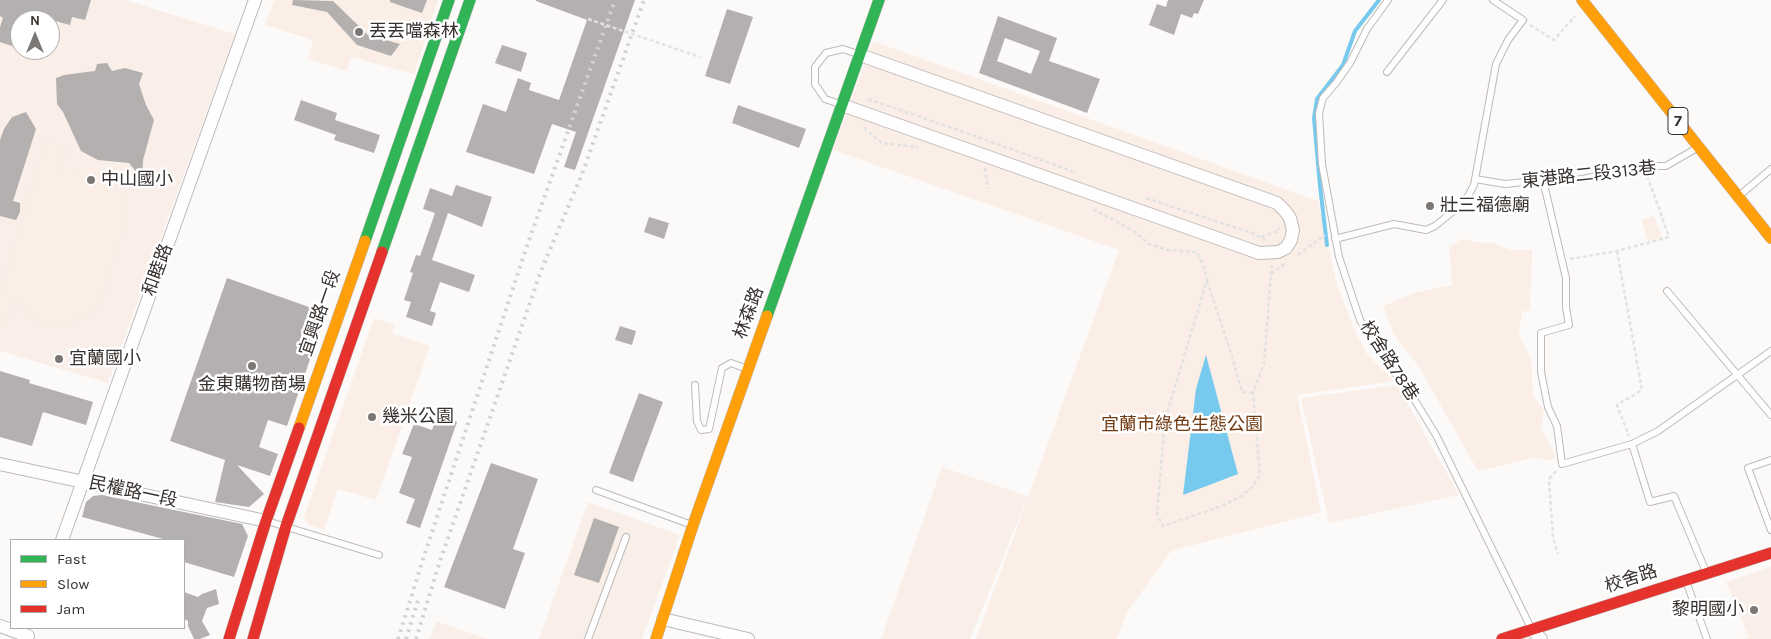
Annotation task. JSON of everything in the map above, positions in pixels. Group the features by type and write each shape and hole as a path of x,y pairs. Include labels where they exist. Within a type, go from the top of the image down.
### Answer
{"street":[{"name":"和睦路","path":"62,539 255,0"},
{"name":"宜興路一段","path":"229,639 266,521 449,0"},
{"path":"253,639 286,526 470,0"},
{"name":"林森路","path":"656,639 748,369 879,0"},
{"name":"7","path":"1586,1 1698,147 1771,238"},
{"path":"842,105 1259,253 1278,252 1286,248 1291,240 1293,230 1290,218 1277,203 860,55"},
{"name":"民權路一段","path":"0,464 266,521"},
{"name":"校舍路","path":"1502,639 1536,635 1685,580 1771,553"},
{"path":"663,619 748,639"},
{"path":"11,629 29,634"}],"lane":[{"name":"校舍路78巷","path":"1388,0 1367,30 1350,63 1323,98 1319,113 1322,164 1339,257 1360,320 1374,345 1411,394 1436,435 1536,635"},
{"path":"1387,72 1443,0"},
{"path":"1335,238 1394,224 1426,230 1435,226 1456,209 1468,196 1475,180 1496,64 1508,40 1523,20 1493,0"},
{"path":"842,105 825,99 815,84 816,67 826,53 843,48 860,55"},
{"name":"東港路二段313巷","path":"1475,180 1505,184 1543,180 1584,179 1643,166 1666,166 1698,147"},
{"path":"1739,196 1771,169"},
{"path":"1543,180 1566,278 1566,308 1569,325 1541,333 1541,372 1548,407 1557,426 1562,464 1632,444 1658,431 1771,351"},
{"path":"1667,291 1771,415"},
{"path":"695,385 697,421 701,430 710,429 722,368 731,363 748,369"},
{"path":"1632,444 1650,502 1674,496 1706,573"},
{"path":"1771,460 1748,468 1771,530"},
{"path":"596,490 694,525"},
{"path":"266,521 379,555"},
{"path":"588,639 626,537"},
{"path":"1685,580 1707,639"}],"path":[{"path":"1523,20 1554,40 1586,1"},
{"path":"588,19 700,57"},
{"path":"863,112 866,130 882,143 924,147"},
{"path":"984,164 988,189"},
{"path":"1562,261 1617,251 1669,237 1643,166"},
{"path":"1090,207 1134,231 1149,244 1168,250 1197,252 1204,265 1206,280 1242,392 1252,393"},
{"path":"1294,257 1325,235"},
{"path":"1617,251 1642,390 1617,405 1632,444"},
{"path":"1206,280 1165,420 1157,514 1163,526 1219,507 1242,496 1252,487 1260,475 1252,393 1264,364 1271,274 1287,263"},
{"path":"1558,554 1553,538 1549,479 1562,464"}],"shaded area":[{"name":"中山國小","path":"0,0 125,0 235,34 108,383 0,351"},
{"path":"1397,385 1459,495 1329,523 1301,398"},
{"path":"942,467 1028,496 970,639 881,639"},
{"path":"588,502 680,535 642,639 539,639"},
{"name":"黎明國小","path":"1771,567 1771,639 1741,639 1749,638 1726,582"},
{"path":"436,621 487,639 430,639"}],"green space":[{"name":"丟丟噹森林","path":"274,0 438,0 414,74 351,57 347,71 308,59 313,40 265,25"},
{"name":"宜蘭市綠色生態公園","path":"873,41 1318,201 1337,285 1354,329 1367,354 1394,381 1297,395 1321,512 1171,551 1126,614 1117,639 976,639 1119,250 833,150"},
{"path":"46,140 66,148 59,171 85,167 97,170 119,189 124,198 128,215 100,301 95,310 86,317 60,325 42,324 29,317 13,296 4,327 0,325 0,298"},
{"path":"1654,216 1662,237 1648,241 1642,220"},
{"path":"1462,239 1494,243 1510,250 1532,250 1530,310 1522,312 1519,335 1531,359 1533,395 1544,411 1541,428 1556,457 1549,460 1533,458 1478,471 1419,367 1394,335 1383,306 1417,292 1452,285 1449,247"},
{"name":"幾米公園","path":"374,318 395,325 392,333 430,346 376,500 338,489 324,530 309,525 304,517"}],"water":[{"path":"1206,355 1238,474 1183,495 1196,389"}],"building":[{"path":"0,0 91,0 85,20 72,17 70,25 60,22 60,10 10,10 10,45 0,42 0,27 3,18 0,16"},
{"path":"293,0 333,1 368,35 400,44 391,56 357,45 327,12 292,5"},
{"path":"390,0 427,0 422,13 390,2"},
{"path":"536,0 635,0 575,170 564,167 576,132 552,124 534,174 466,152 483,104 506,112 518,78 531,83 529,90 559,100 587,20"},
{"path":"1168,0 1204,0 1198,14 1194,13 1192,18 1181,14 1174,35 1149,25 1157,4 1166,7"},
{"path":"727,9 753,17 730,84 705,76"},
{"path":"998,16 1057,38 1049,61 1100,79 1087,113 979,73","holes":["1005,38 1040,51 1031,74 997,61"]},
{"path":"502,45 527,53 521,72 495,63"},
{"path":"107,63 112,71 125,68 143,73 139,84 146,105 154,120 143,160 142,179 129,163 98,160 81,151 63,112 57,104 56,78 64,75 95,71 97,64"},
{"path":"301,100 337,113 335,120 380,135 374,153 334,140 336,135 294,120"},
{"path":"738,105 806,129 799,148 732,123"},
{"path":"26,112 36,129 13,201 20,203 20,212 16,220 0,216 0,140 4,129 12,117"},
{"path":"456,185 492,197 482,227 448,213 432,260 475,275 469,292 440,282 430,311 436,313 432,326 406,317 411,302 404,300 413,273 410,272 416,255 420,256 435,213 423,209 430,188 452,196"},
{"path":"649,217 669,223 664,239 644,232"},
{"name":"金東購物商場","path":"227,278 326,313 287,426 268,420 259,447 278,454 270,476 237,465 264,494 249,507 215,502 225,460 170,441"},
{"path":"620,326 636,331 632,345 615,340"},
{"path":"0,371 30,380 29,383 93,402 86,425 43,412 32,446 0,437"},
{"path":"639,393 663,402 633,482 609,473"},
{"path":"437,415 457,422 420,528 406,523 415,499 399,493 412,457 402,454 414,424 432,430"},
{"path":"491,463 538,479 513,549 525,553 505,609 444,587"},
{"path":"102,495 242,524 248,536 234,577 185,562 185,539 163,539 82,517 86,502 93,496"},
{"path":"594,518 619,527 599,583 574,575"},
{"path":"216,589 219,604 207,608 202,621 210,635 194,639 188,626 188,621 185,620 185,592 198,597"}],"waterway":[{"path":"1327,245 1314,118 1317,99 1343,65 1355,31 1379,0"}],"railway":[{"path":"398,639 528,243 615,0"},
{"path":"416,639 439,564 541,271 582,174 644,0"},
{"path":"406,639 419,597"}],"traffic: fast":[{"path":"365,241 449,0"},
{"path":"382,252 470,0"},
{"path":"767,316 879,0"}],"traffic: slow":[{"path":"1582,0 1771,238"},
{"path":"299,428 365,241"},
{"path":"656,639 693,525 767,316"}],"traffic: jam":[{"path":"253,639 286,526 382,252"},
{"path":"229,639 266,521 299,428"},
{"path":"1502,639 1771,553"}],"place":[{"name":"丟丟噹森林","path":"359,32"},
{"name":"中山國小","path":"91,180"},
{"name":"壯三福德廟","path":"1430,206"},
{"name":"宜蘭國小","path":"59,359"},
{"name":"金東購物商場","path":"252,366"},
{"name":"幾米公園","path":"372,417"},
{"name":"黎明國小","path":"1754,610"}]}
